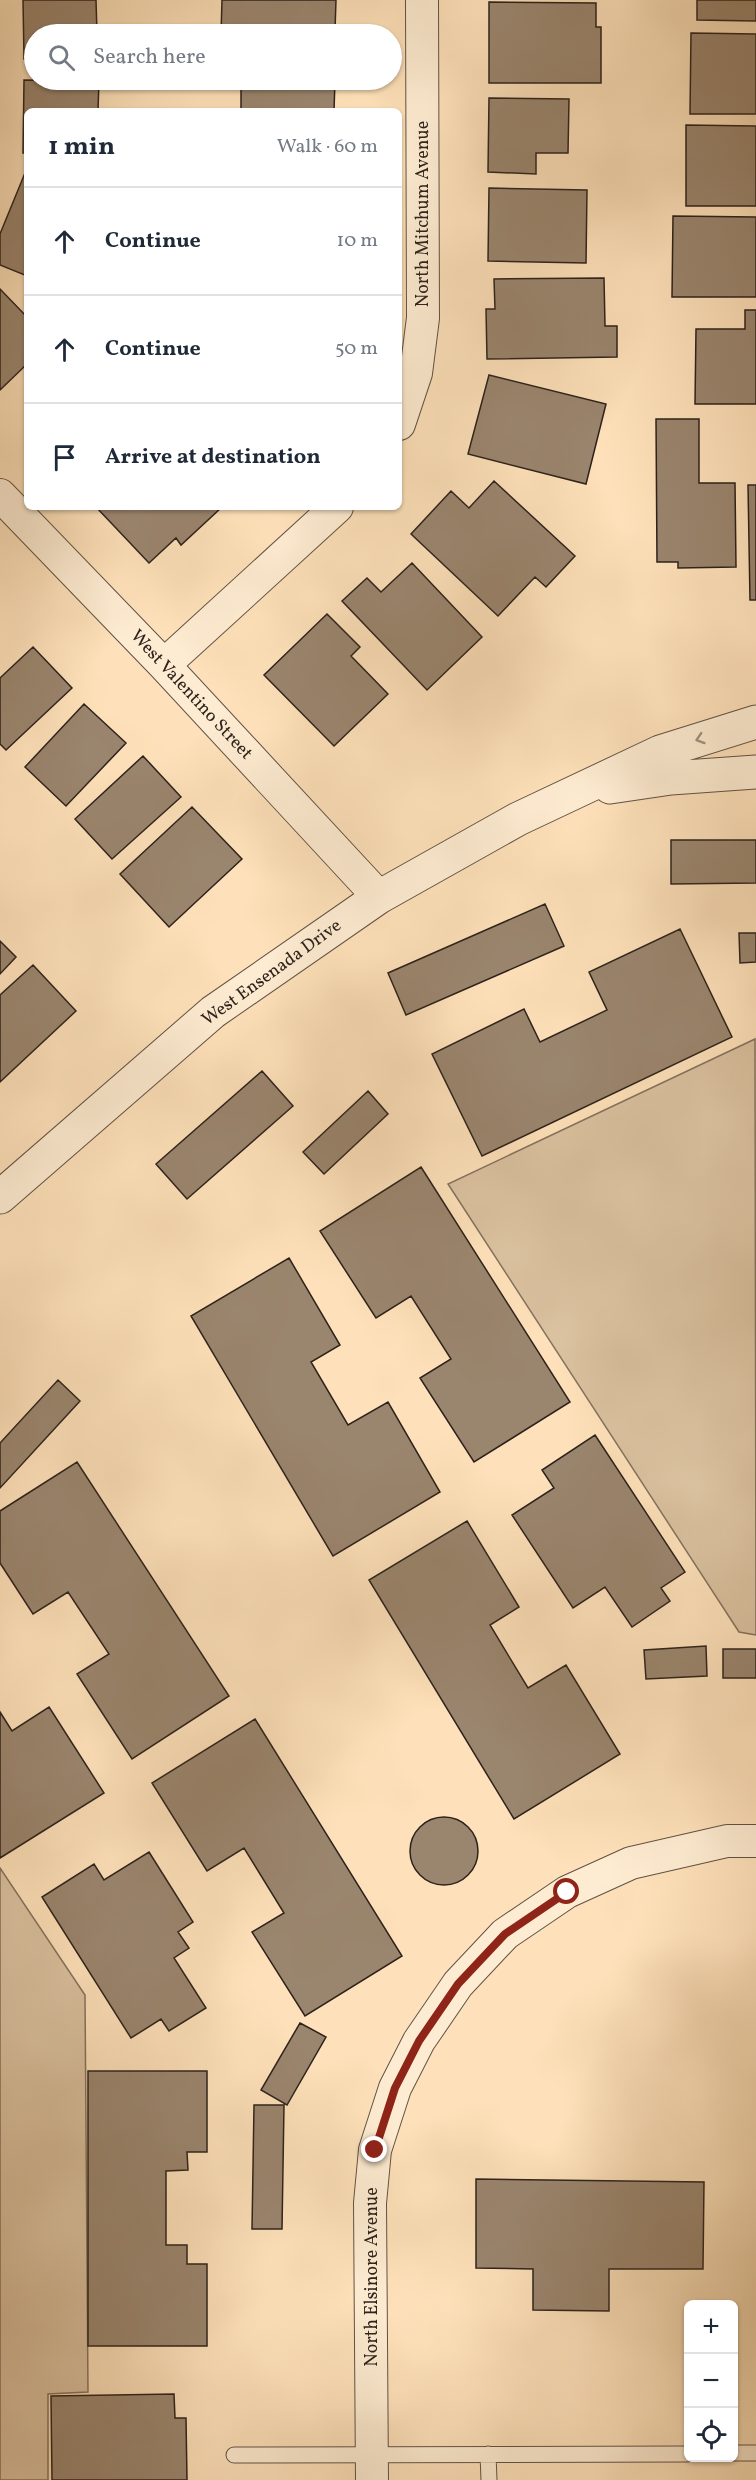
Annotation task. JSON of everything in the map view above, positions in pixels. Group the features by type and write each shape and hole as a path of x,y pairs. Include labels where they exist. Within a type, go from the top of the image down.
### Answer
{"street":[{"name":"North Mitchum Avenue","path":"402,415 416,373 423,318 422,0"},
{"name":"West Valentino Street","path":"0,495 164,665 379,897"},
{"path":"164,665 334,510"},
{"name":"West Ensenada Drive","path":"0,1197 213,1012 379,897 518,819 660,752 756,722"},
{"name":"West Ensenada Drive","path":"575,793 671,778 756,772"},
{"name":"North Elsinore Avenue","path":"372,2467 370,2203 375,2150 395,2088 419,2041 458,1984 505,1934 567,1892 631,1863 726,1841 756,1841"}],"lane":[{"path":"738,2453 756,2453"},
{"path":"488,2454 489,2480"},
{"path":"234,2456 372,2467 488,2454 684,2454"}],"shaded area":[{"path":"755,1039 756,1635 739,1632 448,1184"},
{"path":"0,1868 85,1995 88,2392 48,2394 48,2480 0,2480"}],"building":[{"path":"23,0 96,0 97,24 24,24 24,59"},
{"path":"222,0 336,0 335,24 221,24"},
{"path":"697,0 756,0 756,21 697,20"},
{"path":"489,2 596,3 596,27 601,27 601,83 489,83"},
{"path":"691,33 756,34 756,114 690,114"},
{"path":"24,80 24,90 99,90 98,108 24,108 23,153"},
{"path":"241,90 335,90 334,108 241,108"},
{"path":"489,98 569,99 568,153 536,153 536,174 488,172"},
{"path":"686,125 756,126 756,206 686,206"},
{"path":"24,175 24,275 0,265 0,234"},
{"path":"489,188 587,190 586,263 488,261"},
{"path":"673,216 756,217 756,297 672,297"},
{"path":"604,278 605,326 617,326 617,357 487,359 486,309 495,309 494,279"},
{"path":"0,289 24,314 24,367 0,390"},
{"path":"745,310 756,310 756,404 695,404 696,329 745,329"},
{"path":"489,375 606,404 586,484 468,454"},
{"path":"656,419 699,419 699,483 735,483 736,567 678,568 678,562 657,562"},
{"path":"494,481 575,556 546,587 535,577 498,616 411,534 451,491 469,508"},
{"path":"748,485 756,485 756,600 750,600"},
{"path":"99,510 219,510 181,545 176,538 149,563"},
{"path":"412,563 482,637 427,690 342,601 367,578 381,592"},
{"path":"327,614 360,647 351,656 388,694 334,746 264,675"},
{"path":"33,647 72,688 6,750 0,744 0,678"},
{"path":"84,704 126,743 66,806 25,767"},
{"path":"143,756 181,797 112,859 75,819"},
{"path":"192,807 242,859 169,927 120,874"},
{"path":"671,840 756,840 756,883 671,884"},
{"path":"545,904 564,946 406,1015 388,973"},
{"path":"680,929 732,1037 482,1156 432,1054 524,1009 540,1042 607,1010 589,972"},
{"path":"739,933 756,933 756,962 740,963"},
{"path":"0,941 16,957 0,974"},
{"path":"33,965 76,1011 0,1082 0,995"},
{"path":"262,1071 293,1106 187,1199 156,1164"},
{"path":"368,1091 388,1114 324,1174 303,1152"},
{"path":"421,1167 570,1402 474,1462 420,1378 451,1359 411,1296 376,1318 320,1231"},
{"path":"289,1258 340,1345 311,1362 348,1425 388,1402 440,1492 333,1556 191,1316"},
{"path":"58,1380 80,1401 0,1488 0,1443"},
{"path":"595,1435 685,1572 661,1588 670,1601 632,1627 605,1587 573,1608 512,1515 554,1488 542,1470"},
{"path":"77,1462 229,1696 132,1759 77,1674 109,1654 68,1592 33,1614 0,1563 0,1511"},
{"path":"467,1521 519,1607 490,1625 528,1688 566,1665 620,1754 514,1819 369,1580"},
{"path":"706,1646 707,1676 646,1679 644,1650"},
{"path":"723,1649 756,1649 756,1678 723,1678"},
{"path":"49,1707 104,1793 0,1858 0,1712 12,1731"},
{"path":"255,1719 402,1956 305,2016 252,1932 284,1913 244,1848 207,1871 152,1783"},
{"path":"444,1817 457,1820 468,1827 475,1838 478,1851 475,1864 468,1875 457,1882 444,1885 431,1882 420,1875 413,1864 410,1851 413,1838 420,1827 431,1820"},
{"path":"149,1852 193,1922 178,1932 189,1948 174,1958 206,2008 169,2031 161,2019 131,2038 42,1897 94,1864 104,1880"},
{"path":"300,2023 326,2037 287,2105 261,2090"},
{"path":"88,2071 207,2071 207,2152 187,2152 188,2170 166,2171 166,2245 187,2245 187,2264 207,2264 207,2346 88,2346"},
{"path":"254,2105 284,2105 282,2229 252,2229"},
{"path":"476,2179 704,2182 703,2269 609,2269 609,2311 533,2310 533,2269 476,2268"},
{"path":"174,2394 175,2418 186,2418 187,2480 52,2480 51,2396"}],"route":[{"path":"375,2150 395,2088 419,2041 458,1984 505,1934 567,1892"}]}
